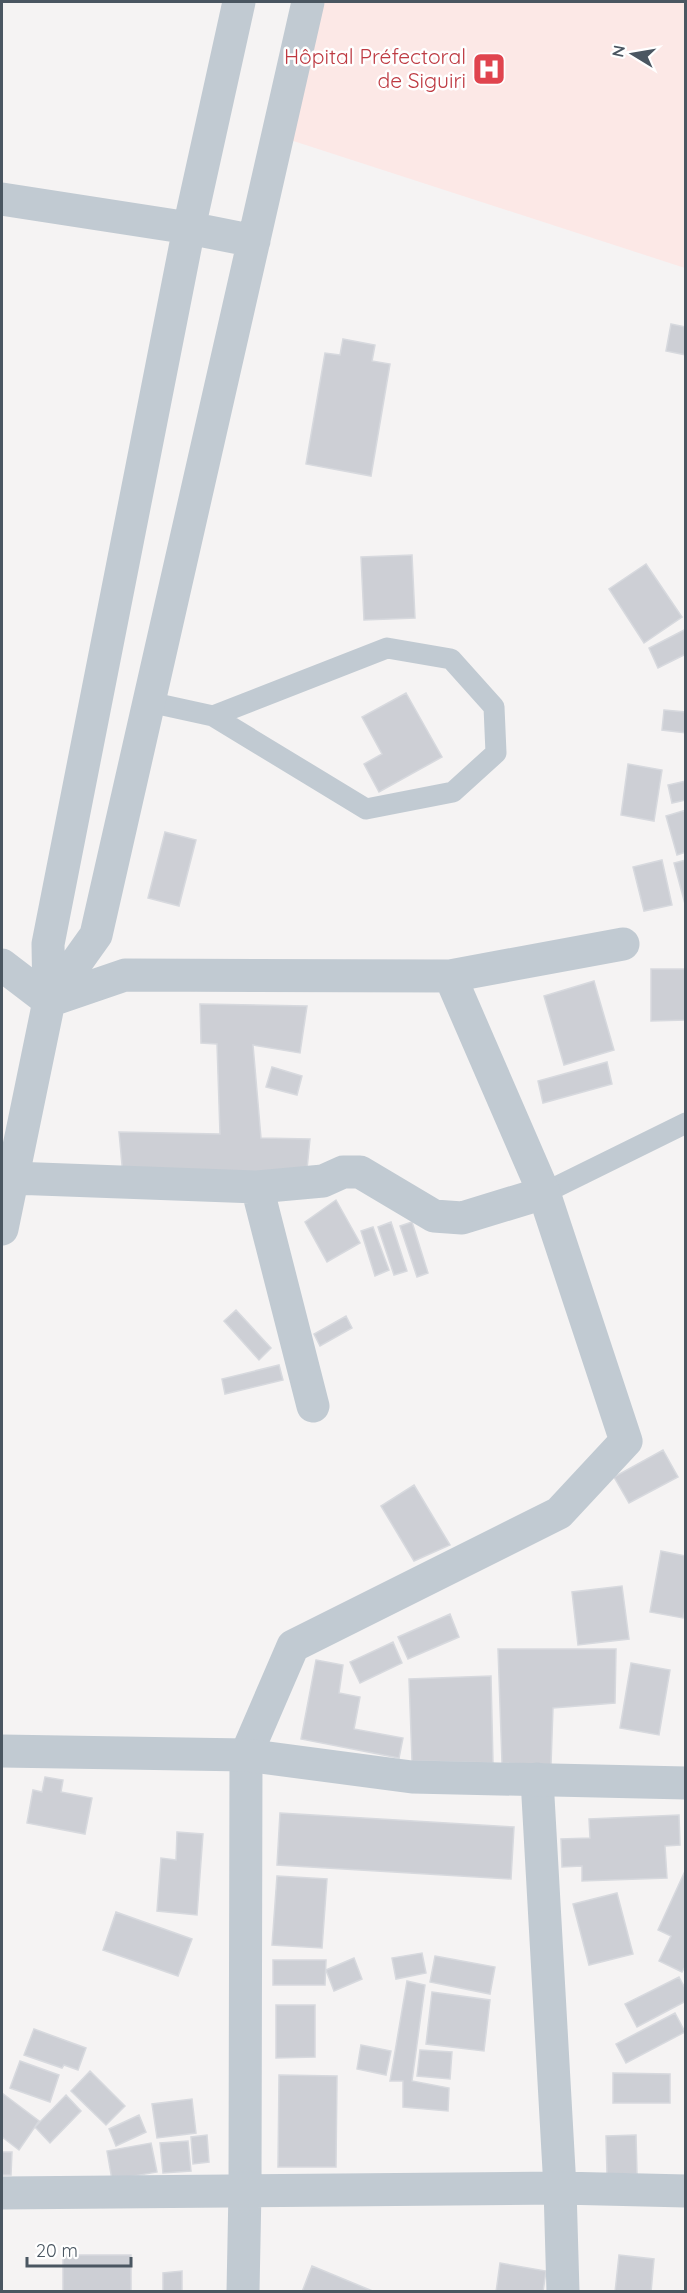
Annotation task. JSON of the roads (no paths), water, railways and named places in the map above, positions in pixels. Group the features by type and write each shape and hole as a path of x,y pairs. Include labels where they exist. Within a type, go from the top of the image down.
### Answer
{"street":[{"path":"2,1229 49,1001 48,944 189,228 239,2"},
{"path":"49,1001 96,935 308,2"},
{"path":"2,200 189,228 254,241"},
{"path":"49,1001 124,975 450,976 623,945"},
{"path":"2,964 49,1001"},
{"path":"243,2292 246,1755 293,1646 559,1513 626,1442 544,1192 450,976"},
{"path":"12,1178 257,1186 322,1181 344,1172 360,1172 434,1216 462,1218 544,1192"},
{"path":"257,1186 312,1406"},
{"path":"2,1751 246,1755 412,1777 686,1783"},
{"path":"537,1779 560,2188 563,2292"},
{"path":"2,2193 560,2188 686,2192"}],"lane":[{"path":"149,702 213,716 366,809 453,792 496,753 494,707 451,658 387,648 213,716"},
{"path":"544,1192 686,1123"}],"place":[{"name":"Hôpital Préfectoral de Siguiri","path":"489,69"}]}
